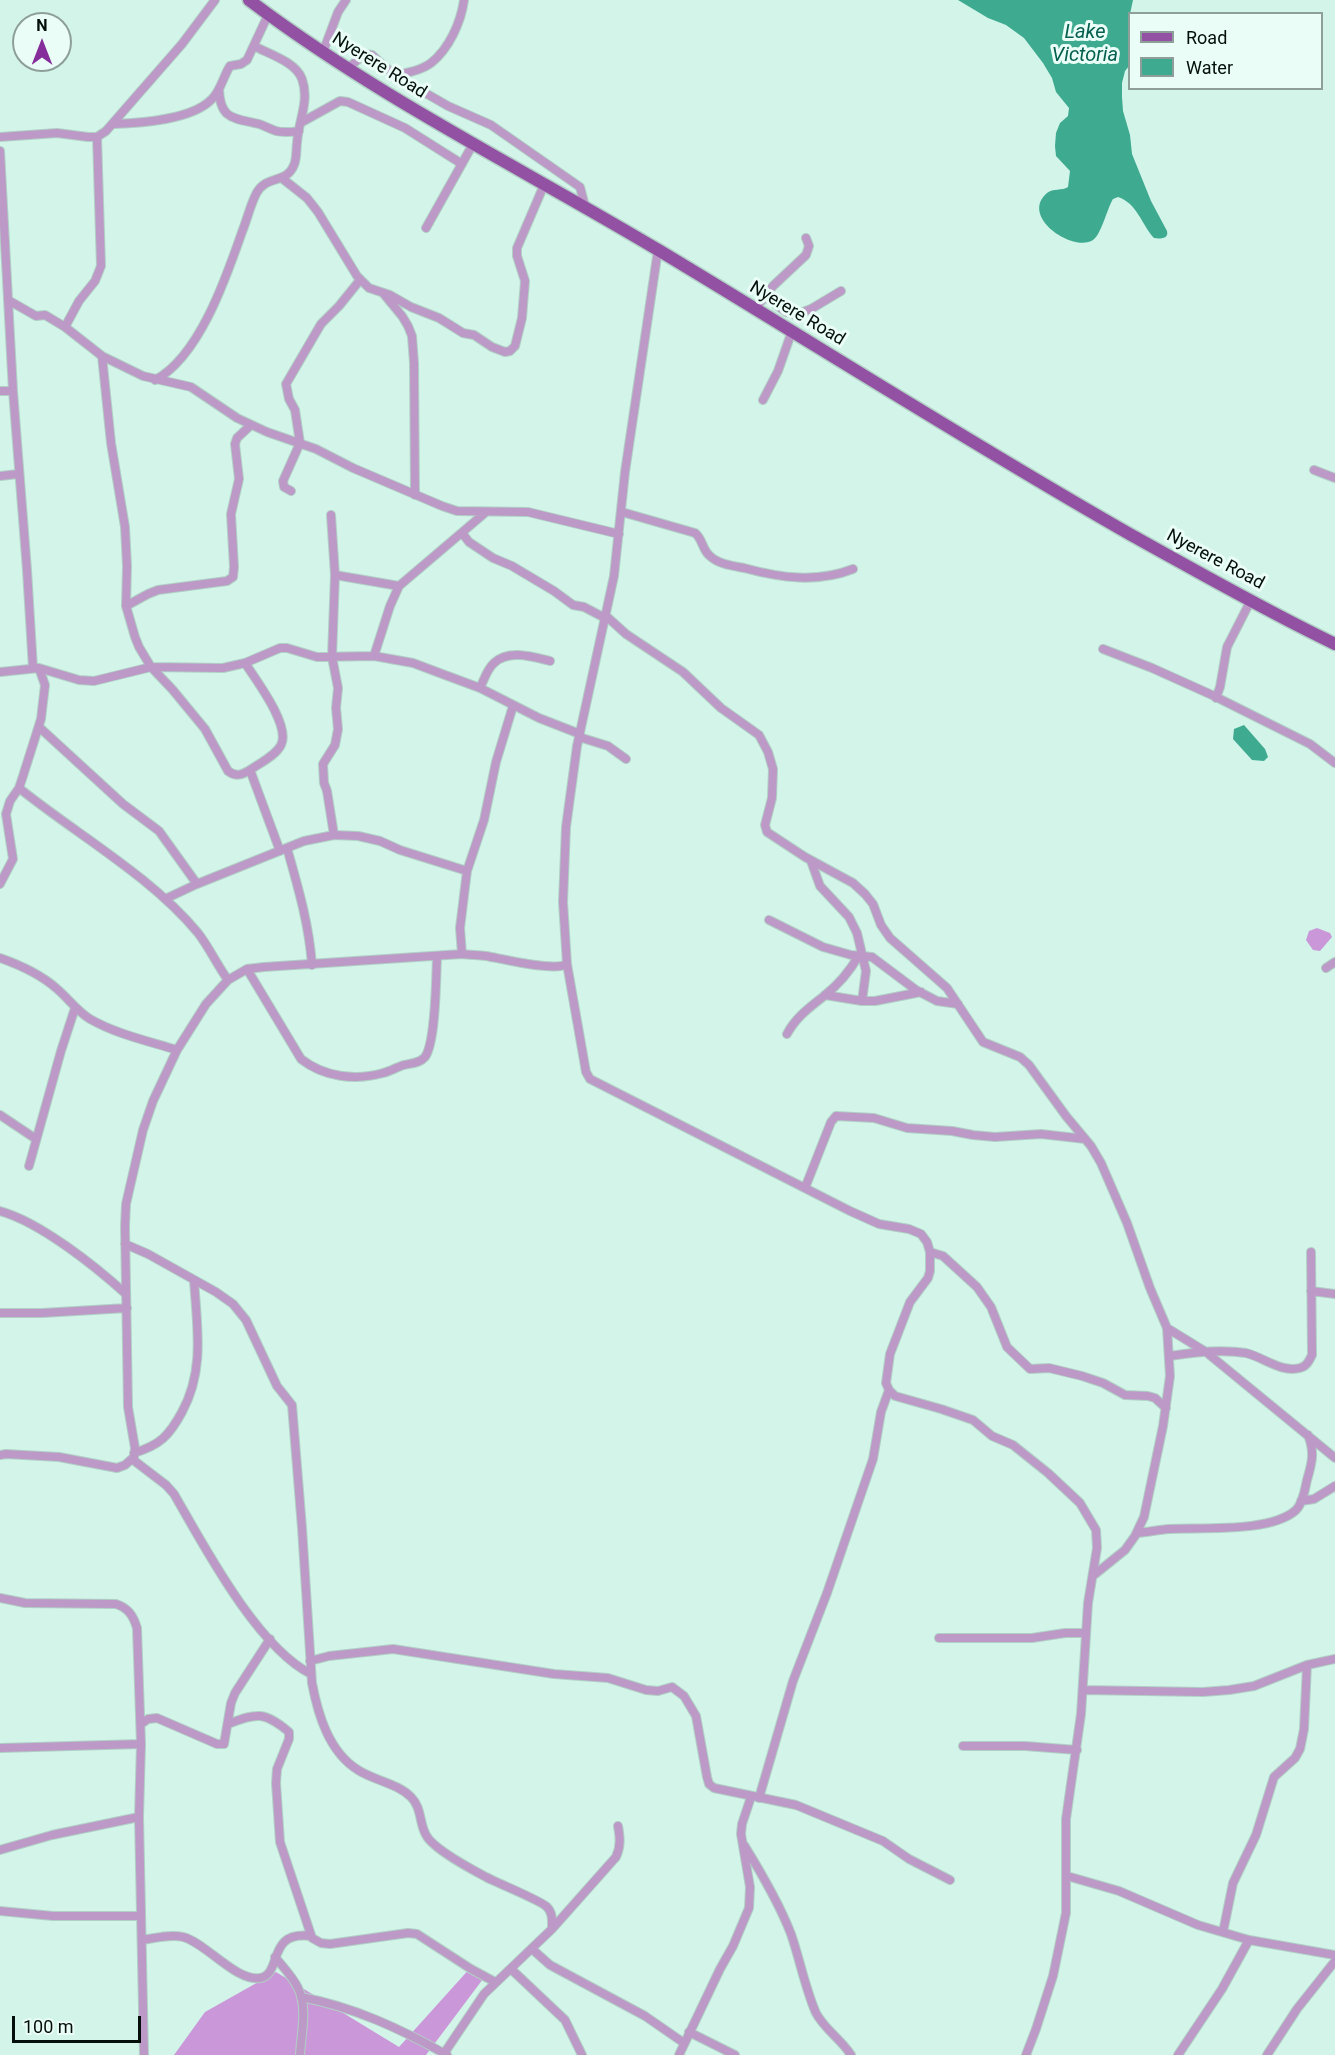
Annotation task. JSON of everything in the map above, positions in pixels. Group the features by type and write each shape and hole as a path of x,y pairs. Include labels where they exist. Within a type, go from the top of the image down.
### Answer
{"main road":[{"name":"Nyerere Road","path":"249,0 348,68 473,144 658,250 1028,476 1207,578 1334,640"}],"street":[{"path":"0,137 38,133 97,137 114,124 182,44 215,0"},
{"path":"323,52 338,12 346,0"},
{"path":"394,75 430,64 439,55 460,18 464,0"},
{"path":"114,124 149,121 190,112 201,107 212,99 230,66 244,63 268,15"},
{"path":"155,380 184,356 202,327 226,278 257,192 267,181 283,179 294,167 302,122 303,81 298,71 290,65 254,46"},
{"path":"348,68 368,54 394,75 448,106 500,131 580,187 586,210"},
{"path":"219,89 221,105 234,119 264,126 277,132 299,131"},
{"path":"302,122 340,101 348,102 405,128 462,164"},
{"path":"65,327 79,301 95,281 101,266 97,137"},
{"path":"426,228 473,144"},
{"path":"0,151 18,474 36,668 45,685 39,727 19,788 10,801 6,814 13,859 0,884"},
{"path":"283,179 308,198 360,280 369,288 439,318 500,351 510,351 517,339 525,281 517,256 517,248 544,185"},
{"path":"755,309 782,278 807,255 809,246 806,238"},
{"path":"658,250 625,472 614,576 580,735 566,827 563,874 567,964 586,1072 590,1079 866,1218 879,1224 909,1229 921,1234 930,1252 930,1271 928,1278 910,1302 890,1354 886,1383 889,1390 895,1396 973,1420 992,1436 1024,1452 1085,1508 1096,1530 1097,1548 1085,1633 1083,1690 1077,1750 1066,1819 1066,1913 1055,1967 1026,2055"},
{"path":"291,491 284,487 283,481 300,443 295,410 289,399 286,384 321,324 360,280"},
{"path":"765,297 786,312 795,315 811,309 841,291"},
{"path":"382,292 402,316 412,336 415,495"},
{"path":"8,300 36,316 45,315 65,327 102,356 155,380 191,387 251,425 300,443 415,495 457,510 540,514 619,534"},
{"path":"763,400 778,371 792,331"},
{"path":"102,356 112,450 125,527 126,606 139,647 151,668 172,689 205,729 228,771 238,776 276,752 284,738 281,722 245,663"},
{"path":"0,391 13,391"},
{"path":"126,606 158,590 226,581 233,576 231,514 239,479 235,444 237,438 251,425"},
{"path":"1314,470 1335,478"},
{"path":"0,476 18,474"},
{"path":"374,656 399,586 486,512"},
{"path":"622,512 695,533 700,537 710,557 763,574 781,577 824,578 853,569"},
{"path":"331,515 335,575 332,657 338,688 336,708 338,729 335,745 323,764 324,783 334,835"},
{"path":"462,533 470,542 493,558 512,566 573,605 584,607 605,617 626,634 689,676 721,708 759,735 768,752 773,769 772,798 765,825 767,832 811,861 853,883 866,894 873,904 881,926 890,938 947,988 983,1042 1020,1057 1029,1065 1101,1163 1127,1223 1167,1328 1170,1356 1166,1408 1144,1517 1137,1533 1125,1550 1094,1575"},
{"path":"335,575 399,586"},
{"path":"1216,698 1221,687 1227,647 1251,600"},
{"path":"0,672 36,668 87,681 102,680 151,668 223,668 245,663 280,648 316,657 374,656 412,663 480,688 513,706 608,746 626,759"},
{"path":"1104,649 1152,668 1310,744 1335,763"},
{"path":"480,688 489,669 500,659 524,655 550,661"},
{"path":"462,954 460,928 467,871 476,849 496,762 513,706"},
{"path":"39,727 123,804 159,831 196,884"},
{"path":"250,770 304,909 310,936 312,965"},
{"path":"19,788 71,825 165,899 197,932 228,980"},
{"path":"165,899 196,884 304,841 334,835 358,836 380,841 400,850 467,871"},
{"path":"811,861 824,891 841,908 854,926 866,970 862,1002"},
{"path":"769,920 823,946 877,960 937,1001 958,1004"},
{"path":"311,1674 298,1668 270,1639 210,1557 174,1494 133,1456 128,1407 126,1204 143,1130 153,1101 177,1050 206,1005 228,980 247,969 462,954 483,955 541,965 567,964"},
{"path":"787,1034 802,1013 840,981 861,955"},
{"path":"0,957 50,983 75,1008 91,1019 112,1029 177,1050"},
{"path":"247,969 301,1059 312,1068 322,1072 359,1077 386,1073 404,1065 416,1063 425,1057 431,1037 437,957"},
{"path":"1326,968 1335,962"},
{"path":"825,995 862,1002 875,1002 921,992"},
{"path":"29,1166 60,1051 75,1008"},
{"path":"0,1115 36,1139"},
{"path":"805,1188 831,1122 836,1116 873,1118 907,1128 973,1135 995,1137 1041,1134 1085,1139"},
{"path":"0,1211 21,1218 39,1229 102,1273 126,1294"},
{"path":"126,1244 148,1254 233,1304 246,1320 277,1386 293,1409 311,1674 316,1705 338,1751 358,1770 403,1791 413,1799 419,1809 426,1836 436,1846 486,1877 546,1905 552,1920 552,1929"},
{"path":"930,1252 949,1261 961,1275 977,1287 991,1307 1007,1347 1030,1369 1049,1368 1082,1376 1103,1383 1125,1395 1155,1398 1166,1408"},
{"path":"1170,1356 1206,1352 1246,1353 1288,1369 1300,1368 1308,1364 1312,1355 1311,1252"},
{"path":"0,1455 60,1457 117,1468 167,1436 190,1397 198,1361 194,1280"},
{"path":"1311,1291 1335,1294"},
{"path":"0,1313 127,1308"},
{"path":"1167,1328 1206,1352 1335,1458"},
{"path":"679,2055 733,1946 749,1908 750,1887 742,1843 742,1824 755,1797 793,1681 827,1593 873,1459 881,1412 889,1390"},
{"path":"1137,1533 1171,1529 1240,1527 1286,1516 1296,1509 1301,1501 1313,1456 1313,1447 1308,1436"},
{"path":"1301,1501 1314,1499 1335,1486"},
{"path":"0,1598 25,1603 69,1605 105,1603 124,1607 135,1620 139,1638 141,1724 139,1817 144,2055"},
{"path":"939,1638 1032,1638 1065,1633 1085,1633"},
{"path":"141,1724 148,1719 157,1718 221,1745 224,1744 231,1702 270,1639"},
{"path":"310,1661 329,1656 393,1649 554,1674 608,1678 646,1690 658,1691 672,1687 684,1696 696,1716 709,1784 714,1788 796,1805 883,1841 909,1859 950,1880"},
{"path":"1083,1690 1203,1692 1229,1690 1254,1686 1307,1665 1335,1659"},
{"path":"1223,1932 1233,1883 1256,1835 1274,1777 1295,1758 1300,1749 1305,1729 1307,1665"},
{"path":"228,1724 259,1714 271,1719 290,1735 277,1769 276,1793 280,1842 311,1936 316,1941 330,1944 408,1933 417,1934 495,1982"},
{"path":"0,1748 141,1744"},
{"path":"963,1746 1025,1746 1077,1750"},
{"path":"0,1850 52,1835 139,1817"},
{"path":"302,1997 324,2001 371,2017 445,2054 474,2007 495,1982 552,1929 616,1857 620,1838 618,1826"},
{"path":"742,1843 780,1908 816,2012 824,2026 845,2045 850,2055"},
{"path":"1067,1876 1119,1891 1198,1925 1249,1940 1335,1955"},
{"path":"0,1911 53,1916 141,1916"},
{"path":"142,1940 184,1937 201,1946 232,1969 255,1978 264,1977 282,1944 289,1937 299,1934 311,1936"},
{"path":"1178,2055 1222,1989 1249,1940"},
{"path":"532,1948 550,1965 645,2016 684,2043"},
{"path":"276,1957 298,1987 302,1997 300,2055"},
{"path":"1267,2055 1297,2009 1335,1961"},
{"path":"511,1969 565,2020 582,2055"},
{"path":"689,2032 735,2055"}],"shaded area":[{"path":"1317,928 1330,933 1332,937 1320,951 1313,950 1306,940 1309,931"},
{"path":"472,1966 486,1975 426,2055 174,2055 205,2012 276,1972 399,2047"}],"water":[{"name":"Lake Victoria","path":"958,0 1133,0 1130,12 1128,12 1128,67 1122,83 1123,111 1130,135 1132,154 1151,201 1167,231 1167,236 1154,238 1135,209 1118,197 1113,199 1099,233 1093,240 1084,243 1074,242 1052,230 1044,222 1040,212 1040,202 1049,191 1068,187 1070,171 1056,156 1055,146 1056,133 1060,123 1068,116 1069,108 1056,92 1052,78 1043,63 1024,38 1006,25 988,18"},
{"path":"1244,725 1265,749 1268,757 1264,761 1252,760 1233,739 1234,729"}]}
